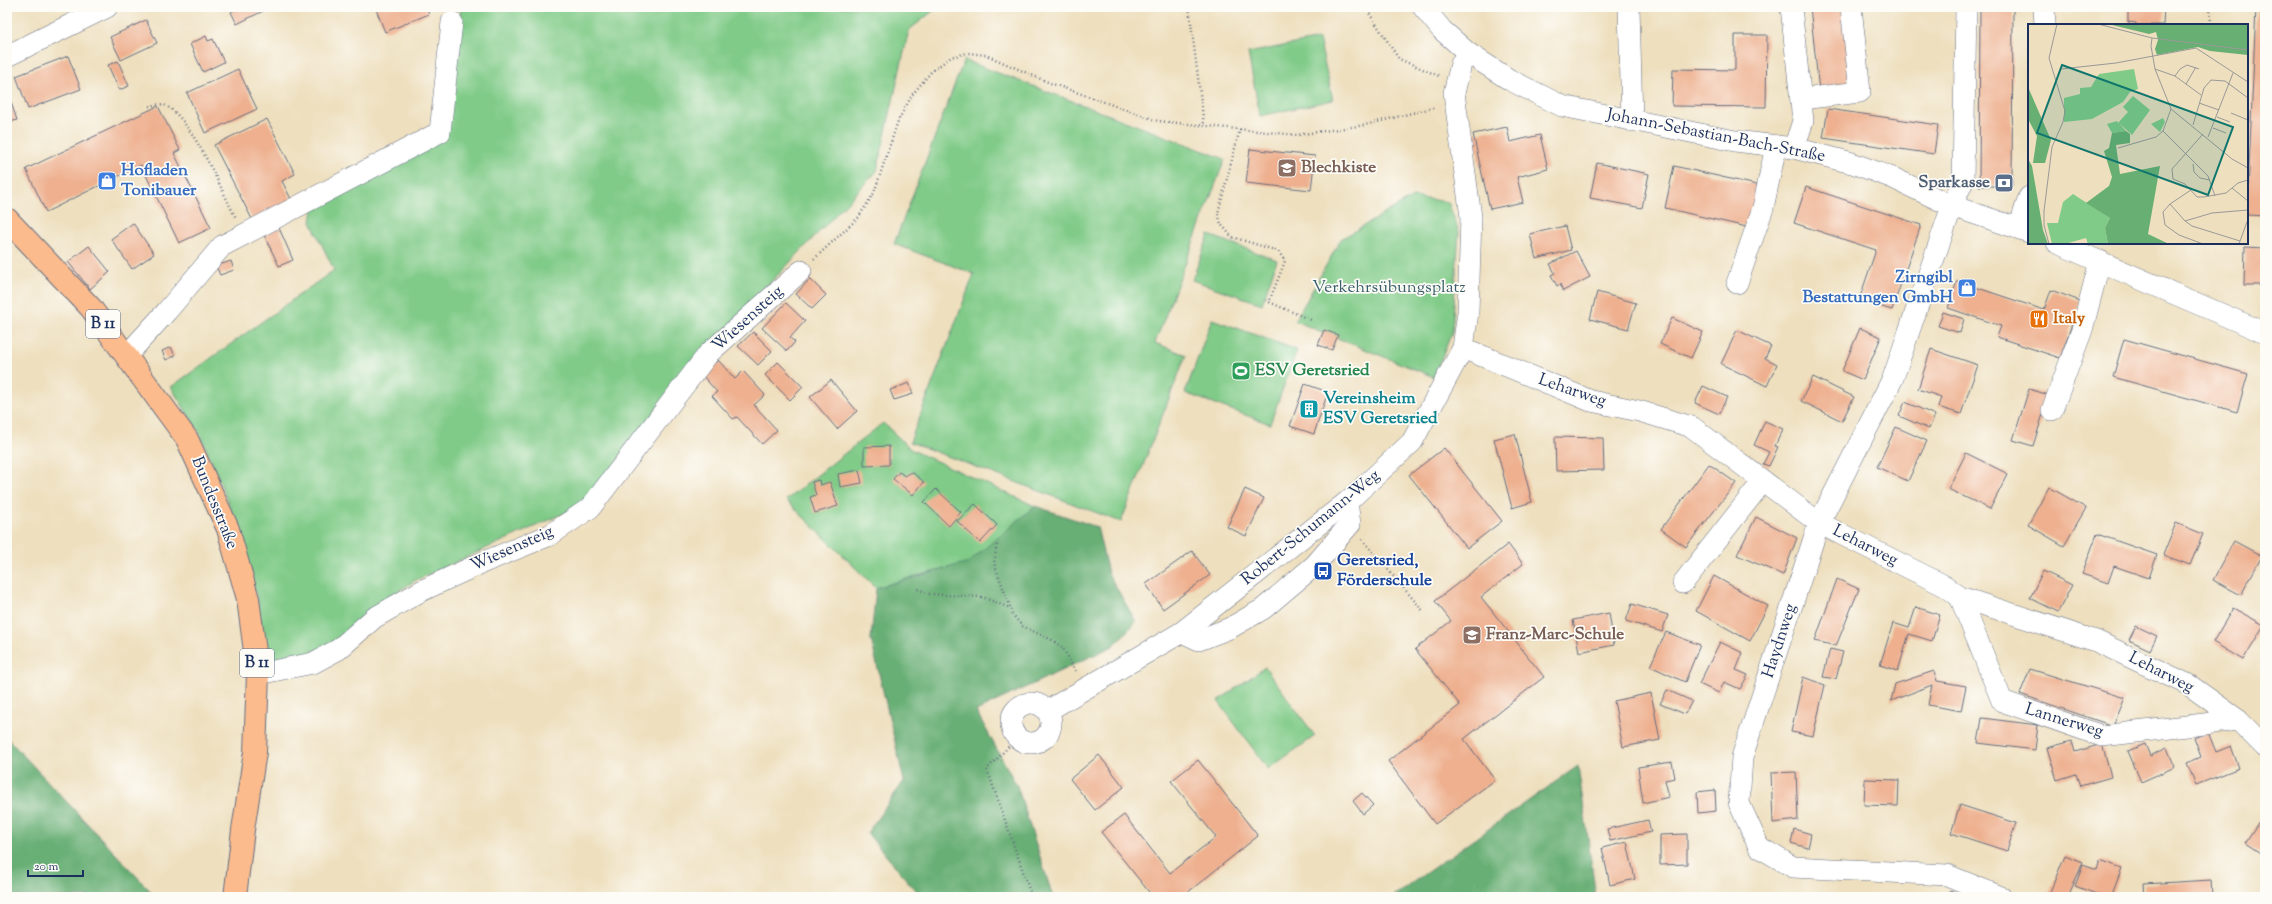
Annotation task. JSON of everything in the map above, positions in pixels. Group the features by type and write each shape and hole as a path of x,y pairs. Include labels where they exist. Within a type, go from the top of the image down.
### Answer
{"main road":[{"name":"Bundesstraße","path":"7,219 91,308 188,439 228,529 248,600 258,674 255,752 243,830 235,897"}],"street":[{"path":"9,55 107,7"},
{"name":"Johann-Sebastian-Bach-Straße","path":"1423,7 1442,30 1468,53 1510,80 1562,106 1735,141 1785,147 1852,163 1893,178 1952,206 2024,230"},
{"path":"1629,7 1632,121"},
{"path":"1737,283 1785,147 1803,121 1791,7"},
{"path":"1800,99 1860,92 1851,7"},
{"name":"Haydnweg","path":"1966,7 1963,181 1952,206 1893,378 1820,523 1742,756 1739,803 1759,847 1793,867 1948,875 2001,897"},
{"path":"2044,7 2044,24"},
{"path":"127,355 168,311 222,246 440,132 452,22"},
{"name":"Robert-Schumann-Weg","path":"1047,711 1182,632 1348,502 1412,442 1463,348 1468,312 1471,217 1456,93 1461,64 1468,53"},
{"path":"2024,230 2028,204"},
{"path":"2059,244 2265,333"},
{"path":"2052,410 2082,330 2100,261"},
{"name":"Wiesensteig","path":"258,674 313,663 339,649 374,618 421,591 478,564 550,535 590,508 709,353 801,271"},
{"name":"Leharweg","path":"1463,348 1591,401 1639,411 1692,427 1820,523 1945,586 1960,597 2096,641 2189,685 2238,720 2265,747"},
{"path":"1683,583 1764,481"},
{"path":"1182,632 1199,640 1230,628 1263,609 1316,565 1350,524 1348,502"},
{"name":"Lannerweg","path":"1960,597 2002,701 2102,736 2238,720"},
{"path":"1028,703 1042,706 1047,711 1050,718 1051,728 1045,737 1033,743 1023,742 1017,738 1011,725 1014,712 1028,703"}],"path":[{"path":"1189,7 1204,126"},
{"path":"1365,7 1399,59 1456,93"},
{"path":"2210,7 2211,24"},
{"path":"801,271 858,218 874,193 898,122 912,95 931,72 951,57 968,53 986,56 1050,83 1158,121 1297,135 1365,125 1456,93"},
{"path":"149,106 162,104 171,108 192,133 244,235"},
{"path":"1240,129 1218,213 1221,224 1232,237 1278,251 1285,261 1269,302 1310,320"},
{"path":"1350,524 1424,612"},
{"path":"997,545 994,563 1013,615 1022,626 1052,640 1062,648 1072,662 1084,690"},
{"path":"918,589 937,595 982,597 1010,608"},
{"path":"1017,738 987,770 1032,897"}],"green space":[{"path":"461,7 938,7 909,30 877,171 679,379 587,503 414,581 370,610 335,642 310,653 267,661 257,599 238,527 200,434 171,387 334,270 311,222 314,204 441,138"},
{"path":"1319,39 1333,100 1260,116 1248,53"},
{"path":"964,60 1225,159 1155,343 1186,355 1121,522 910,442 974,274 894,244"},
{"name":"Verkehrsübungsplatz","path":"1413,197 1448,202 1459,231 1452,332 1434,377 1295,321 1341,239"},
{"path":"1209,235 1277,260 1262,304 1192,280"},
{"name":"ESV Geretsried","path":"1212,319 1297,350 1270,424 1185,393"},
{"path":"883,423 912,450 1035,506 968,564 916,576 876,588 786,500"},
{"path":"1035,506 1097,527 1108,573 1136,622 1113,646 976,711 1017,786 1053,897 921,897 867,833 904,781 871,639 876,588 969,562"},
{"path":"1265,667 1315,736 1268,769 1218,701"},
{"path":"7,738 156,897 7,897"},
{"path":"1578,766 1596,897 1392,897"}],"building":[{"path":"235,7 271,7 237,24 231,12 236,9"},
{"path":"375,7 426,7 429,14 385,32"},
{"path":"1810,7 1844,7 1853,87 1819,91"},
{"path":"1980,7 2013,7 2012,186 1979,186"},
{"path":"2128,7 2164,7 2163,24 2136,24 2128,22"},
{"path":"2256,7 2265,7 2265,216 2248,215"},
{"path":"146,20 157,43 121,60 110,37"},
{"path":"1735,35 1767,35 1766,107 1672,106 1673,69 1735,70"},
{"path":"206,36 208,41 213,39 224,62 203,72 190,44"},
{"path":"68,56 81,89 28,109 16,76"},
{"path":"118,61 129,86 119,90 108,65"},
{"path":"238,69 257,109 205,133 187,93"},
{"path":"7,91 17,120 7,123"},
{"path":"158,106 180,150 174,153 211,228 179,243 141,165 46,212 26,169"},
{"path":"1828,109 1938,125 1934,154 1823,138"},
{"path":"267,119 295,174 282,181 294,205 255,225 214,145"},
{"path":"1507,127 1510,142 1540,135 1548,169 1517,177 1523,202 1490,209 1473,134"},
{"path":"1250,149 1315,156 1311,190 1246,183"},
{"path":"1597,163 1649,174 1642,208 1590,198"},
{"path":"1674,166 1761,186 1751,228 1665,208"},
{"path":"1806,187 1921,225 1892,310 1859,300 1876,250 1794,223"},
{"path":"133,223 154,254 132,269 111,239"},
{"path":"1565,226 1571,250 1536,259 1530,234"},
{"path":"279,228 293,260 279,266 264,235"},
{"path":"89,246 110,272 90,289 68,262"},
{"path":"2245,247 2265,248 2265,285 2244,285"},
{"path":"1576,251 1590,277 1563,291 1560,284 1557,286 1551,275 1555,273 1550,264"},
{"path":"231,261 234,270 220,275 216,266"},
{"path":"810,279 826,295 812,309 796,294"},
{"path":"1957,281 2044,310 2051,290 2080,301 2060,358 1997,337 2001,326 1948,308"},
{"path":"1597,292 1636,303 1628,329 1590,319"},
{"path":"786,303 805,321 790,338 795,342 787,351 762,328"},
{"path":"1943,312 1964,319 1960,333 1938,326"},
{"path":"1672,318 1703,332 1691,358 1660,344"},
{"path":"1860,328 1881,337 1863,380 1842,371"},
{"path":"1324,330 1338,335 1332,350 1318,345"},
{"path":"1737,330 1771,346 1765,358 1777,364 1767,386 1721,364"},
{"path":"753,332 772,351 758,365 738,346"},
{"path":"2124,339 2248,374 2237,412 2113,377"},
{"path":"171,347 175,356 166,360 162,351"},
{"path":"1931,349 1978,365 1961,414 1938,407 1941,397 1918,389"},
{"path":"718,360 735,379 743,371 765,395 754,405 777,430 762,444 737,417 733,419 712,396 717,392 702,375"},
{"path":"778,362 803,387 790,400 765,375"},
{"path":"1813,377 1854,397 1842,421 1801,401"},
{"path":"831,380 857,411 837,429 810,397"},
{"path":"909,383 913,394 894,400 890,390"},
{"name":"Vereinsheim ESV Geretsried","path":"1305,384 1328,392 1314,434 1290,426"},
{"path":"1703,386 1727,397 1719,414 1695,403"},
{"path":"2029,389 2049,395 2033,446 2013,440"},
{"path":"1905,402 1935,415 1929,429 1899,416"},
{"path":"1765,421 1783,429 1775,446 1778,447 1769,466 1763,464 1769,452 1754,445"},
{"path":"1896,427 1927,441 1908,481 1877,467"},
{"path":"1515,434 1532,502 1512,508 1494,439"},
{"path":"1555,437 1603,438 1604,470 1556,471"},
{"path":"889,446 889,465 864,466 864,447"},
{"path":"1444,448 1502,521 1467,548 1409,475"},
{"path":"1966,453 2008,474 1990,509 1948,489"},
{"path":"1709,464 1736,483 1686,547 1661,529"},
{"path":"859,470 862,483 840,487 838,474"},
{"path":"899,472 905,476 912,472 924,482 913,495 893,479"},
{"path":"819,480 820,485 830,482 838,506 815,513 810,497 816,495 812,482"},
{"path":"2049,487 2086,508 2064,546 2028,525"},
{"path":"936,489 961,512 949,526 924,502"},
{"path":"1245,489 1264,498 1246,536 1227,527"},
{"path":"975,504 997,525 980,543 957,521"},
{"path":"1756,517 1797,538 1783,575 1737,555"},
{"path":"2176,523 2203,534 2190,565 2163,555"},
{"path":"2097,534 2157,555 2149,578 2114,566 2108,583 2082,574"},
{"path":"2234,541 2262,556 2241,595 2213,580"},
{"name":"Franz-Marc-Schule","path":"1508,544 1523,564 1481,597 1544,677 1464,739 1495,780 1435,824 1388,761 1460,705 1415,649 1451,621 1435,601"},
{"path":"1192,551 1210,575 1163,609 1146,584"},
{"path":"2043,571 2072,585 2058,612 2030,598"},
{"path":"1714,576 1768,606 1750,641 1696,611"},
{"path":"1837,579 1859,589 1836,646 1815,641"},
{"path":"1632,604 1668,615 1662,632 1626,621"},
{"path":"1916,607 1940,615 1932,641 1909,634 1898,671 1880,665 1893,623 1909,628"},
{"path":"2233,608 2264,625 2243,660 2213,642"},
{"path":"1609,613 1614,645 1579,652 1573,620"},
{"path":"2136,626 2157,636 2150,650 2129,640"},
{"path":"1666,632 1700,645 1685,682 1650,666"},
{"path":"1720,642 1743,653 1736,670 1748,675 1740,689 1724,682 1719,693 1699,684"},
{"path":"1830,649 1843,652 1836,679 1823,677"},
{"path":"2030,669 2125,698 2113,726 2020,694"},
{"path":"1934,671 1937,681 1966,686 1961,711 1928,705 1932,685 1891,701 1895,684"},
{"path":"1803,677 1825,685 1813,736 1791,732"},
{"path":"1667,690 1692,701 1685,714 1660,704"},
{"path":"1651,693 1660,740 1623,747 1614,701"},
{"path":"1982,718 2038,725 2035,750 1978,743"},
{"path":"2208,732 2216,752 2231,746 2239,768 2196,785 2187,763 2201,757 2194,738"},
{"path":"2072,741 2075,752 2102,744 2111,777 2080,786 2076,774 2057,780 2047,748"},
{"path":"2145,744 2150,756 2167,748 2175,767 2141,782 2128,751"},
{"path":"1099,755 1124,787 1095,810 1070,779"},
{"path":"1198,760 1258,836 1182,897 1153,897 1101,832 1124,815 1170,873 1216,837 1171,781"},
{"path":"1672,762 1675,778 1665,780 1669,797 1643,803 1638,767"},
{"path":"1796,772 1798,820 1773,823 1771,773"},
{"path":"1865,779 1899,780 1898,806 1864,805"},
{"path":"1715,790 1716,811 1698,813 1697,792"},
{"path":"1362,793 1373,805 1363,814 1353,801"},
{"path":"1960,805 2016,823 2007,851 1951,833"},
{"path":"2265,812 2265,856 2245,843"},
{"path":"1648,820 1651,832 1610,841 1607,829"},
{"path":"1794,829 1811,834 1808,848 1791,843"},
{"path":"1687,834 1687,864 1660,865 1660,835"},
{"path":"1627,842 1635,879 1610,885 1602,848"},
{"path":"2065,855 2083,862 2068,897 2048,897"},
{"path":"2100,860 2122,868 2111,897 2104,897 2075,886 2083,865 2097,870"},
{"path":"2211,880 2212,897 2145,897 2144,884"},
{"path":"1950,890 1965,897 1946,897"}],"place":[{"name":"Blechkiste","path":"1287,168"},
{"name":"Hofladen Tonibauer","path":"107,181"},
{"name":"Sparkasse","path":"2004,183"},
{"name":"Zirngibl Bestattungen GmbH","path":"1967,288"},
{"name":"Italy","path":"2039,319"},
{"name":"ESV Geretsried","path":"1241,371"},
{"name":"Vereinsheim ESV Geretsried","path":"1309,409"},
{"name":"Geretsried, Förderschule","path":"1323,571"},
{"name":"Franz-Marc-Schule","path":"1472,635"}]}
